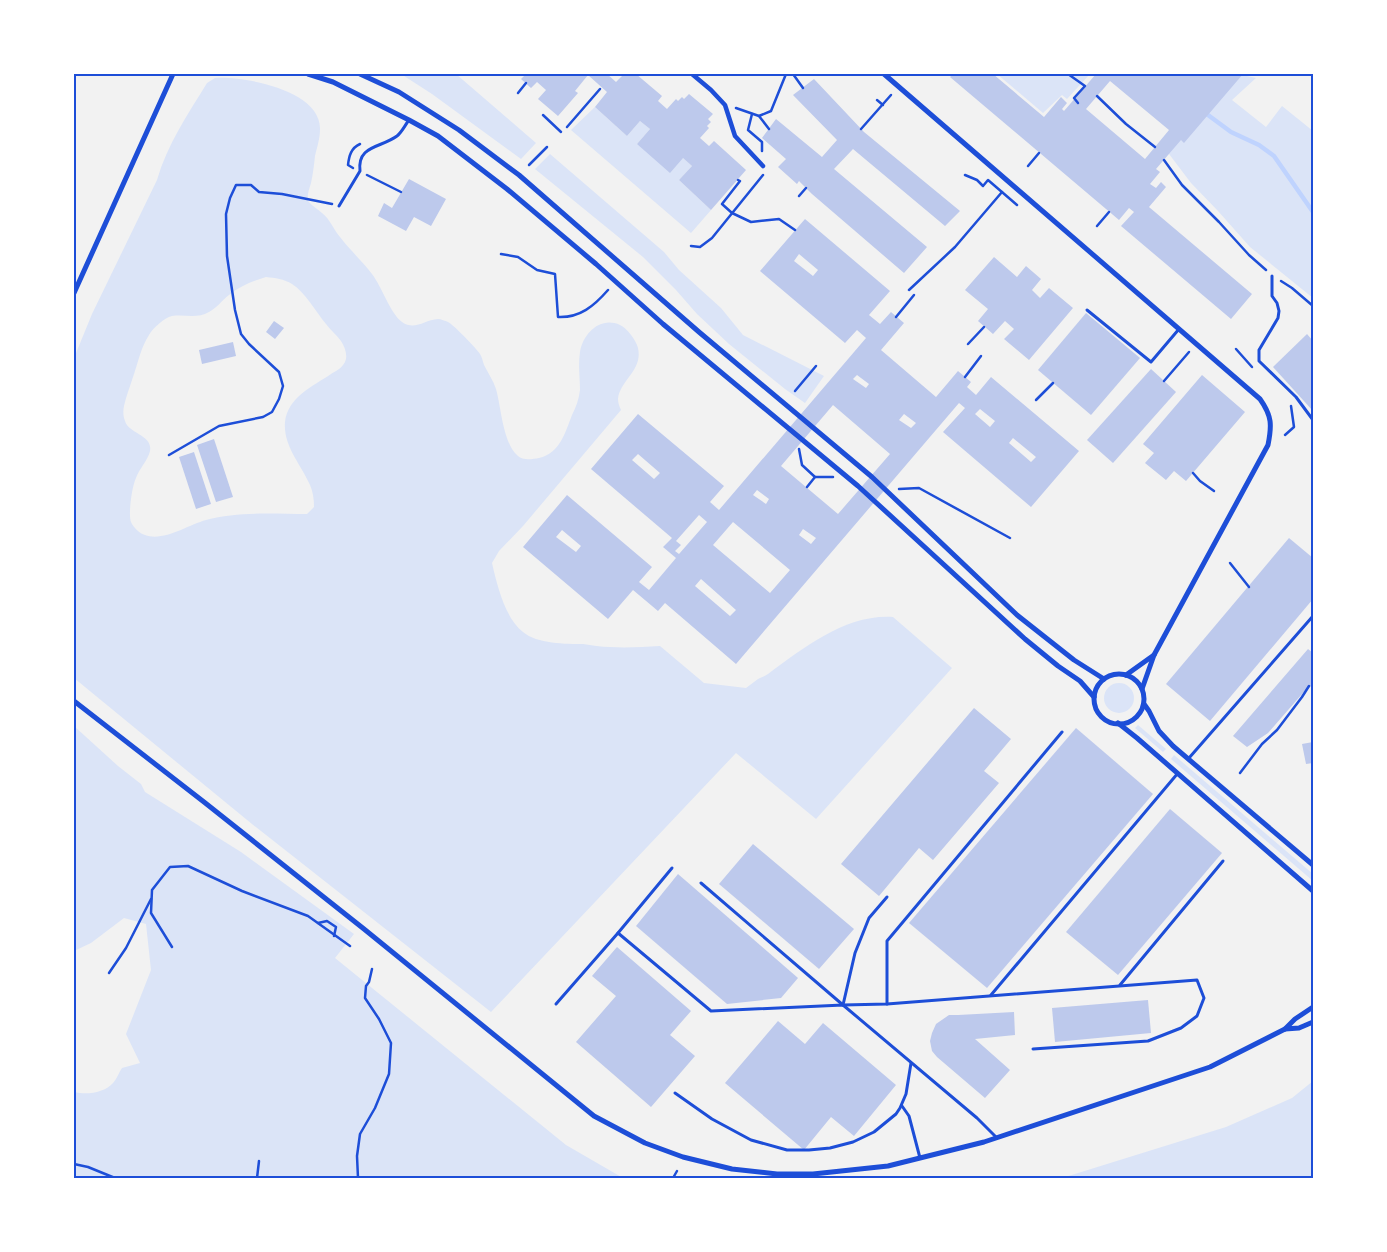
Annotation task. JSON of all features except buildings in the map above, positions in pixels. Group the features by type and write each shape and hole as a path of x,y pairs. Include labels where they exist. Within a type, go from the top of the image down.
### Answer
{"street":[{"path":"74,292 173,74"},
{"path":"308,74 333,82 438,136 507,189 663,324 858,486 1025,639 1080,681 1094,697"},
{"path":"360,74 399,92 460,130 519,175 699,332 872,477 1017,615 1074,660 1104,679"},
{"path":"692,74 712,90 724,105 735,136 765,168"},
{"path":"884,74 1260,399 1268,410 1272,427 1268,445 1154,654 1142,689"},
{"path":"1126,675 1154,654"},
{"path":"1113,675 1126,675 1135,679 1142,689 1144,704 1134,719 1118,723 1110,722 1100,715 1095,705 1094,697 1097,687 1104,679 1113,675"},
{"path":"74,701 364,929 594,1116 645,1143 683,1157 732,1169 777,1174 813,1174 888,1166 996,1138 1210,1067 1285,1029 1295,1019 1313,1007"},
{"path":"1144,704 1159,731 1174,746 1313,865"},
{"path":"1118,723 1313,891"},
{"path":"1285,1029 1300,1028 1313,1022"}],"lane":[{"path":"339,206 360,171 361,156 370,149 398,135 409,120"},
{"path":"1272,276 1272,296 1277,303 1278,318 1259,350 1259,360 1296,397 1313,420"},
{"path":"1087,310 1151,362 1179,329"},
{"path":"1189,758 1313,616"},
{"path":"887,1004 887,941 1062,732"},
{"path":"990,995 1178,773"},
{"path":"1120,986 1223,861"},
{"path":"556,1004 618,934 672,868"},
{"path":"701,883 977,1118 996,1138"},
{"path":"843,1005 855,953 869,918 887,897"},
{"path":"618,934 711,1011 887,1004 1197,980 1204,998 1197,1016 1181,1028 1148,1041 1033,1049"},
{"path":"675,1093 712,1119 751,1140 788,1150 830,1148 853,1142 874,1132 896,1114 906,1094 911,1062"},
{"path":"902,1105 909,1116 920,1158"}],"path":[{"path":"759,116 771,111 786,74"},
{"path":"793,74 803,88"},
{"path":"1068,74 1085,86 1074,98 1078,103"},
{"path":"518,93 526,83"},
{"path":"567,127 600,89"},
{"path":"861,129 891,95"},
{"path":"1097,96 1126,124 1155,147"},
{"path":"877,100 883,105"},
{"path":"724,105 759,116 769,129"},
{"path":"691,246 700,246 712,238 765,168 762,142 748,130 752,114"},
{"path":"543,115 561,132"},
{"path":"529,165 547,147"},
{"path":"1028,166 1039,152"},
{"path":"1164,160 1182,185 1249,255 1272,276 1292,288 1313,306"},
{"path":"360,171 401,192"},
{"path":"965,175 977,180 983,186 988,180 1017,205"},
{"path":"738,180 740,182 722,204 732,213 751,222 779,218 795,230"},
{"path":"169,455 219,426 263,417 272,412 283,386 278,372 241,334 235,310 228,256 226,214 236,185 251,185 259,192 282,194 339,206"},
{"path":"799,196 806,188"},
{"path":"909,290 955,247 1002,192"},
{"path":"1097,226 1109,212"},
{"path":"501,254 518,257 538,270 556,274 558,316 569,317 590,308 608,290"},
{"path":"896,317 914,295"},
{"path":"968,344 984,327"},
{"path":"1164,381 1190,352"},
{"path":"965,376 981,356"},
{"path":"795,391 816,366"},
{"path":"1036,400 1052,383"},
{"path":"1284,435 1294,427 1290,402"},
{"path":"799,448 802,466 815,477 834,477"},
{"path":"1193,473 1200,482 1214,490"},
{"path":"807,488 815,477"},
{"path":"899,489 919,488 1010,538"},
{"path":"1230,564 1249,587"},
{"path":"1240,773 1262,744 1277,730 1309,686"},
{"path":"172,947 151,913 152,890 170,867 188,866 242,891 308,916 350,946"},
{"path":"109,973 126,948 152,898"},
{"path":"318,923 327,921 336,927 334,936"},
{"path":"358,1178 357,1156 360,1134 375,1108 389,1074 391,1043 379,1019 365,998 366,986 372,969"},
{"path":"257,1178 259,1161"},
{"path":"74,1164 88,1167 115,1178"},
{"path":"674,1178 677,1171"}],"shaded area":[{"path":"401,74 456,74 536,143 521,159 432,94"},
{"path":"997,74 1090,74 1067,99 1062,95 1043,113"},
{"path":"1238,74 1256,78 1232,100 1266,127 1282,106 1313,131 1313,298 1250,247 1191,183 1166,150"},
{"path":"215,78 228,78 261,83 295,95 308,104 317,116 320,129 308,201 325,215 344,242 372,274 394,313 402,322 415,325 438,319 448,322 478,351 496,389 509,443 520,458 539,458 552,452 561,441 578,400 580,390 580,352 589,333 599,325 613,323 625,329 635,341 639,356 634,369 620,392 618,400 621,410 523,526 499,551 492,563 499,591 507,610 523,632 536,639 560,643 603,647 660,646 704,683 746,688 827,634 859,621 876,617 893,617 952,668 816,819 736,753 491,1012 252,824 74,678 74,358 92,314 157,180 166,154 185,118 207,83","holes":["266,277 289,282 297,288 339,339 346,352 346,360 342,366 296,399 287,413 285,422 287,439 293,455 310,485 314,507 307,514 231,515 199,522 167,535 152,537 143,534 131,522 130,507 137,475 149,454 150,446 148,441 127,425 123,412 146,340 156,326 169,317 195,316 209,312 238,289"]},
{"path":"595,107 627,136 640,121 650,129 637,144 683,158 692,166 679,180 711,210 691,233 571,130"},
{"path":"550,154 664,252 679,270 721,308 743,335 824,376 805,403 729,344 697,314 643,257 535,169"},
{"path":"1119,683 1130,687 1134,698 1130,709 1119,713 1108,709 1104,698 1108,687"},
{"path":"1138,725 1166,749 1163,752 1135,728"},
{"path":"74,726 141,784 145,792 241,852 354,934 335,958 566,1145 623,1178 74,1178 74,1092 90,1093 105,1089 114,1081 122,1068 140,1063 126,1034 151,970 146,924 124,918 91,943 74,951"},
{"path":"1174,755 1313,874 1313,881 1171,759"},
{"path":"1313,1081 1313,1178 1062,1178 1226,1127 1292,1098"}],"waterway":[{"path":"1208,115 1231,132 1259,145 1274,156 1313,212"}]}
